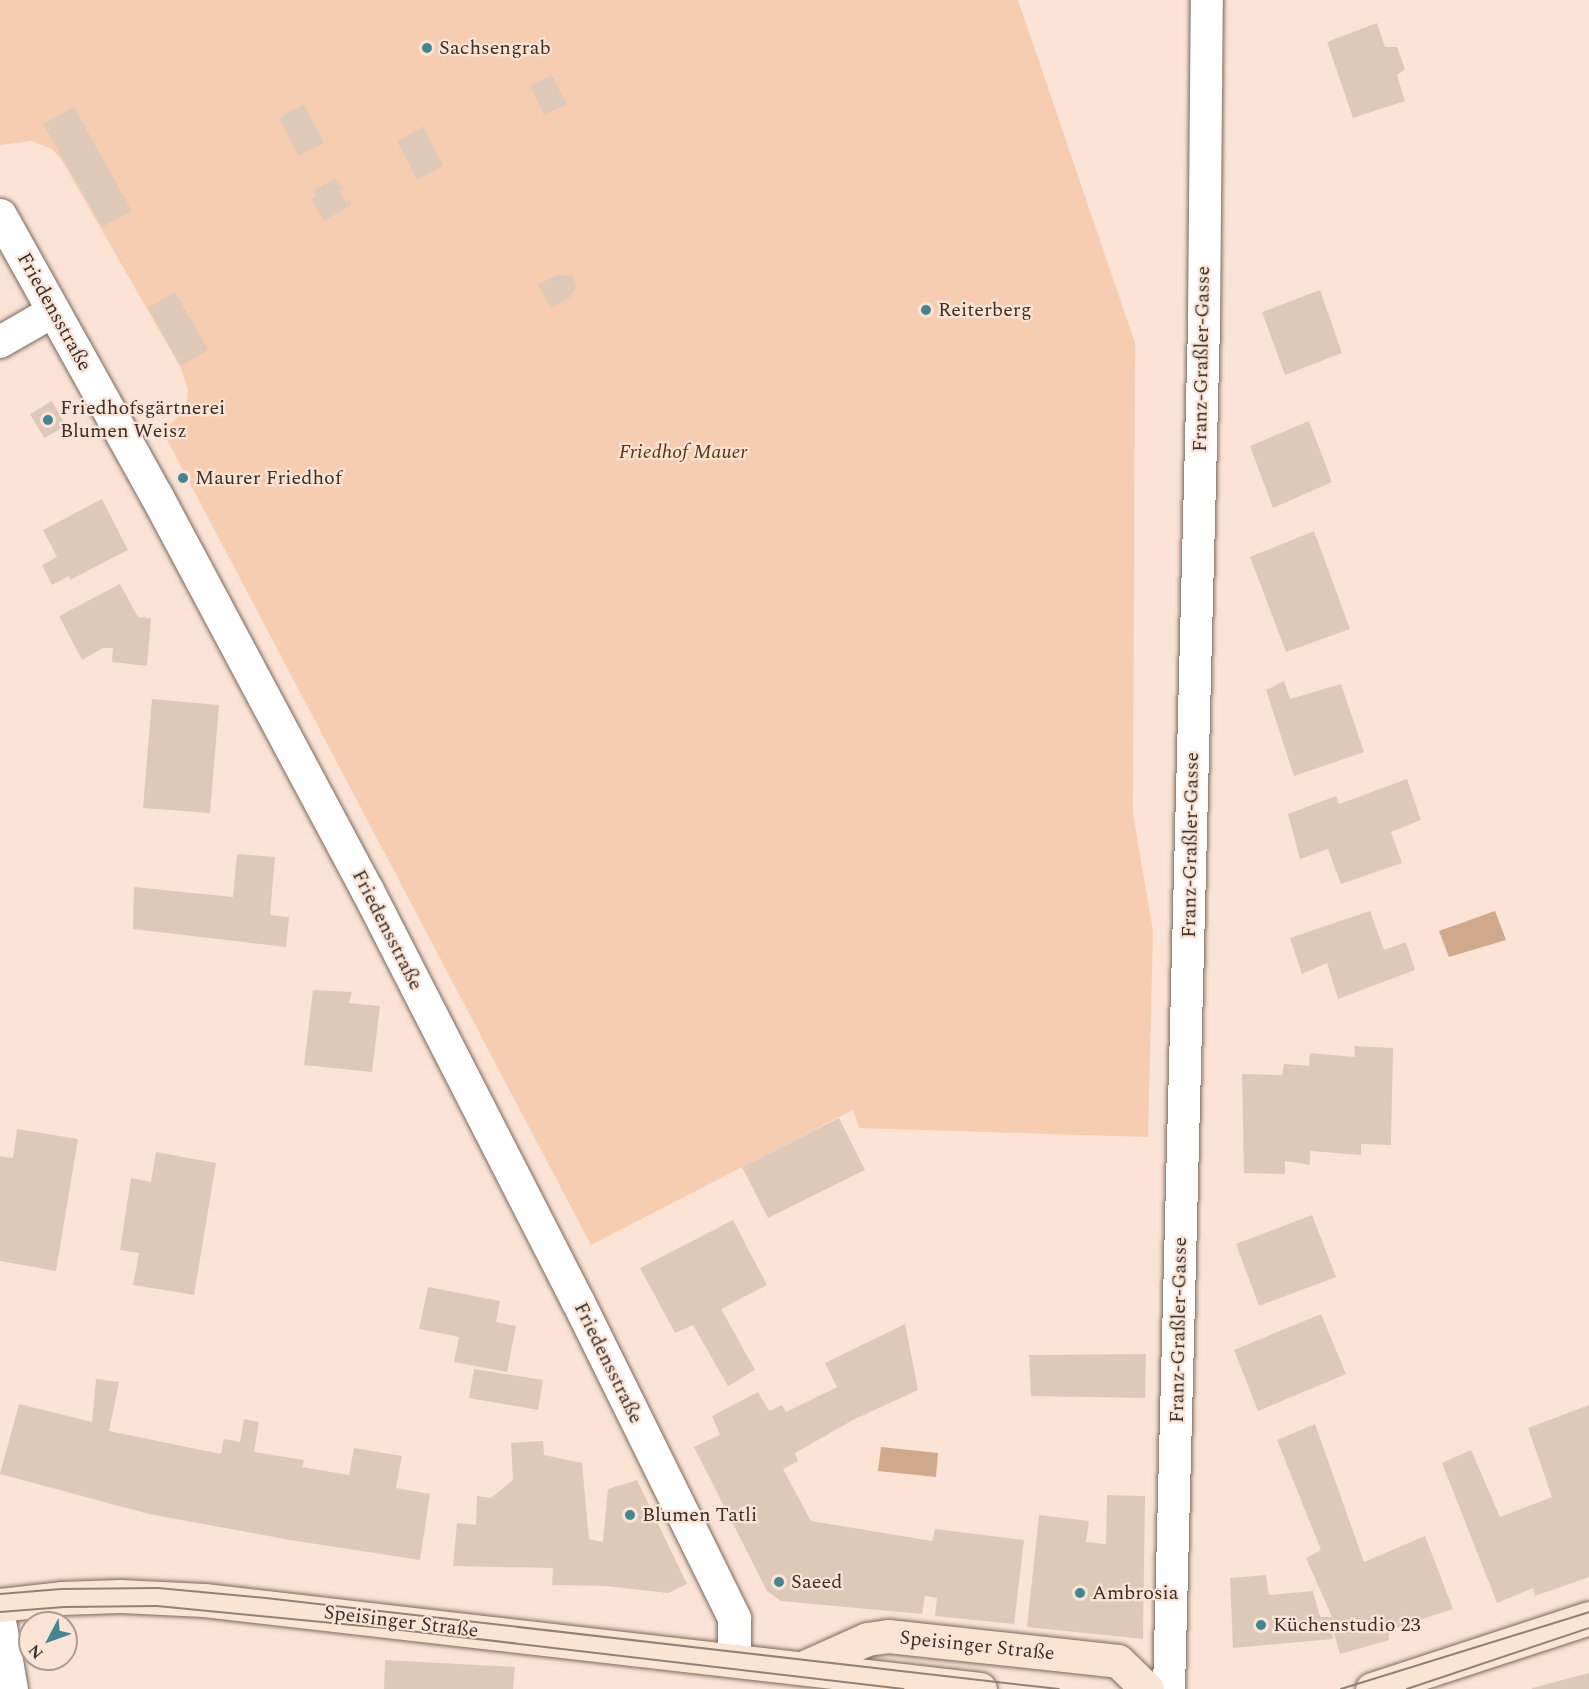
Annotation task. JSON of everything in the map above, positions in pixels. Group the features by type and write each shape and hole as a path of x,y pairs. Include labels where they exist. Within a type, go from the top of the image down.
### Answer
{"main road":[{"name":"Speisinger Straße","path":"0,1605 61,1598 120,1596 204,1600 802,1668 853,1669 980,1689"},
{"path":"1372,1689 1589,1618"},
{"name":"Speisinger Straße","path":"853,1669 867,1639 888,1636 1118,1661 1147,1689"}],"street":[{"name":"Franz-Graßler-Gasse","path":"1170,1689 1204,321 1207,0"},
{"name":"Friedensstraße","path":"0,215 156,495 367,890 577,1300 734,1618 734,1660"},
{"path":"0,342 54,311"},
{"path":"0,1626 11,1689"}],"green space":[{"name":"Friedhof Mauer","path":"0,0 1018,0 1135,343 1133,813 1153,931 1148,1137 859,1128 853,1110 591,1245 163,432 177,418 187,401 188,391 182,370 61,159 52,149 32,141 0,145"}],"shaded area":[{"path":"1495,911 1506,940 1449,957 1439,931"},
{"path":"881,1447 938,1453 936,1477 878,1471"}],"building":[{"path":"1377,23 1385,47 1397,47 1405,69 1397,75 1405,101 1353,118 1327,42"},
{"path":"552,75 567,104 544,115 530,86"},
{"path":"304,104 324,143 298,156 279,118"},
{"path":"74,107 132,211 102,227 43,124"},
{"path":"423,127 443,166 417,180 397,141"},
{"path":"334,179 343,188 339,190 346,203 350,200 352,204 324,221 311,199 316,196 313,191"},
{"path":"557,275 572,276 577,286 570,297 551,308 538,285"},
{"path":"1320,290 1342,353 1285,375 1262,312"},
{"path":"175,292 208,350 181,366 148,308"},
{"name":"Friedhofsgärtnerei Blumen Weisz","path":"52,401 66,426 44,438 30,414"},
{"path":"1309,421 1332,482 1273,508 1250,446"},
{"path":"102,499 128,550 70,580 69,576 52,585 42,565 57,557 43,530"},
{"path":"1314,531 1350,629 1286,652 1250,557"},
{"path":"120,584 138,617 151,618 147,666 112,662 113,648 103,648 82,660 59,616"},
{"path":"1284,681 1290,699 1341,684 1364,752 1294,776 1266,690"},
{"path":"152,699 219,705 210,813 143,808"},
{"path":"1407,779 1421,820 1391,832 1402,863 1341,884 1328,849 1300,859 1288,814 1336,796 1339,804"},
{"path":"237,854 275,857 270,915 289,917 286,947 133,929 134,887 233,897"},
{"path":"1370,911 1384,950 1406,942 1415,970 1338,999 1327,963 1302,974 1290,938"},
{"path":"313,990 352,992 349,1003 380,1006 372,1072 304,1065"},
{"path":"1354,1046 1393,1048 1391,1145 1361,1144 1361,1155 1310,1151 1310,1165 1285,1161 1285,1174 1244,1173 1242,1074 1282,1075 1284,1064 1309,1066 1310,1053 1355,1057"},
{"path":"839,1118 865,1170 768,1218 742,1167"},
{"path":"17,1129 78,1139 56,1271 0,1261 0,1156 13,1158"},
{"path":"156,1152 216,1163 194,1295 133,1285 139,1253 120,1250 131,1178 151,1182"},
{"path":"1312,1215 1336,1277 1259,1306 1236,1244"},
{"path":"733,1220 767,1285 721,1309 755,1370 728,1386 693,1325 675,1333 640,1268"},
{"path":"428,1287 500,1301 496,1322 516,1326 507,1372 454,1362 459,1337 419,1329"},
{"path":"1321,1314 1346,1374 1258,1411 1234,1350"},
{"path":"905,1324 918,1390 853,1420 795,1453 798,1461 783,1469 811,1521 932,1541 935,1529 1024,1540 1014,1624 935,1616 937,1598 925,1596 922,1614 781,1601 767,1591 694,1447 720,1435 712,1416 758,1392 769,1411 782,1405 786,1412 837,1387 825,1363"},
{"path":"1146,1354 1145,1398 1031,1396 1029,1355"},
{"path":"474,1369 543,1380 538,1410 469,1398"},
{"path":"96,1379 119,1382 109,1431 221,1454 224,1439 240,1442 244,1419 259,1422 254,1452 304,1460 302,1467 349,1475 354,1448 402,1456 396,1488 430,1494 420,1560 290,1540 149,1514 0,1474 19,1404 92,1422"},
{"path":"1589,1405 1589,1577 1535,1596 1533,1588 1497,1603 1442,1463 1471,1450 1500,1517 1552,1497 1528,1428"},
{"path":"1315,1424 1364,1562 1425,1536 1453,1609 1389,1630 1389,1640 1340,1654 1329,1617 1332,1617 1306,1558 1321,1550 1277,1440"},
{"path":"543,1441 544,1455 582,1463 589,1539 603,1542 608,1489 637,1480 687,1584 668,1593 606,1586 552,1585 553,1568 453,1566 457,1523 476,1525 477,1496 491,1498 513,1480 511,1443"},
{"path":"1107,1495 1145,1496 1143,1639 1027,1627 1039,1515 1089,1521 1086,1542 1106,1544"},
{"path":"1266,1575 1269,1595 1313,1591 1320,1617 1329,1617 1333,1639 1233,1648 1230,1578"},
{"path":"385,1660 515,1667 513,1689 384,1689"},
{"path":"1589,1673 1589,1689 1532,1689 1532,1688"}],"tram line":[{"path":"0,1594 61,1589 158,1588 266,1598 1059,1689"},
{"path":"0,1612 64,1607 157,1606 376,1627 903,1689"},
{"path":"1341,1689 1589,1612"},
{"path":"1407,1689 1589,1628"}],"place":[{"name":"Sachsengrab","path":"427,48"},
{"name":"Reiterberg","path":"926,310"},
{"name":"Friedhofsgärtnerei Blumen Weisz","path":"48,420"},
{"name":"Maurer Friedhof","path":"183,478"},
{"name":"Blumen Tatli","path":"630,1515"},
{"name":"Saeed","path":"779,1582"},
{"name":"Ambrosia","path":"1080,1593"},
{"name":"Küchenstudio 23","path":"1261,1625"}]}
